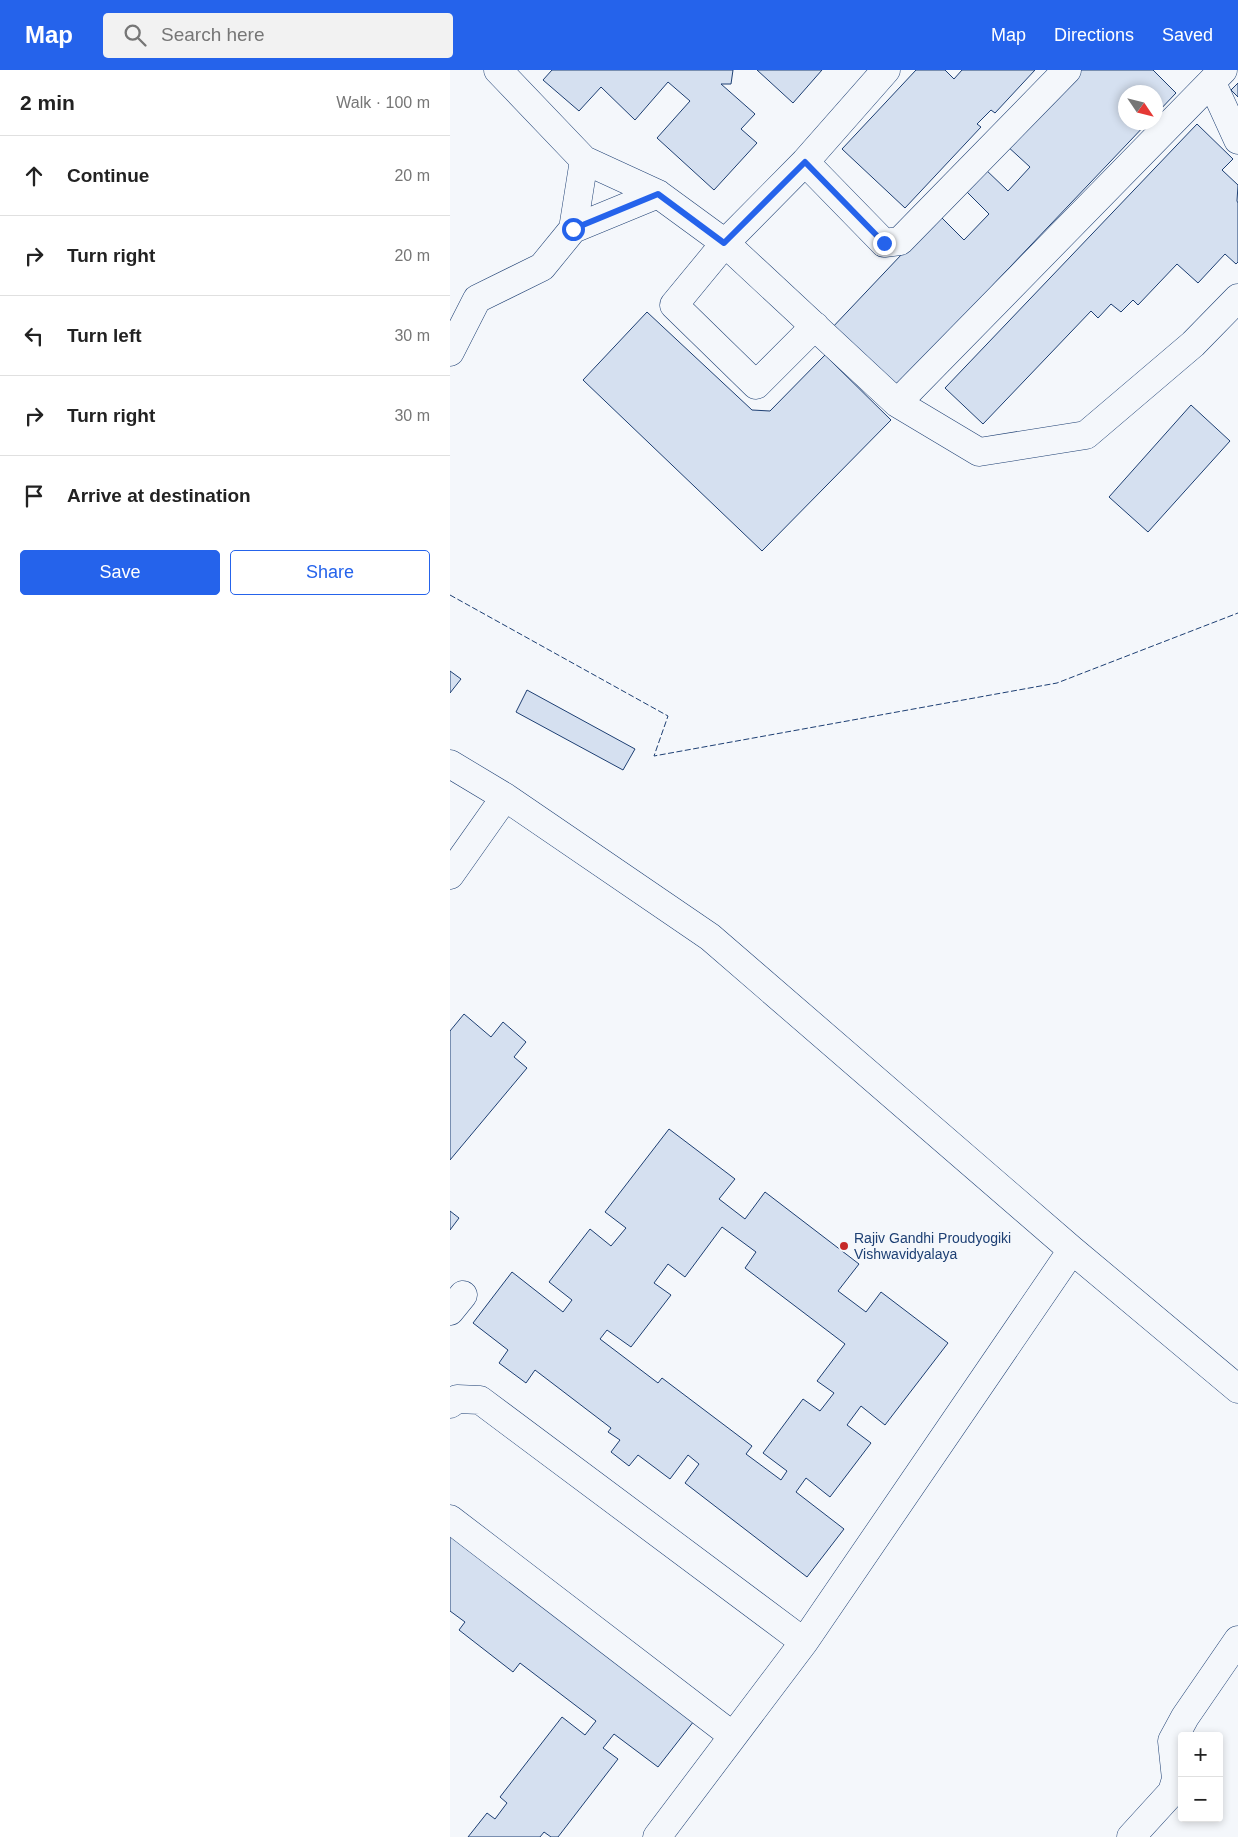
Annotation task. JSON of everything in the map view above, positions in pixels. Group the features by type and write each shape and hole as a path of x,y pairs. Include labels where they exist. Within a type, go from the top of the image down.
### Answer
{"lane":[{"path":"498,70 584,160 658,194 724,243 897,402 979,452 1086,435 1193,344 1238,298"},
{"path":"805,162 884,243 900,241 1067,70"},
{"path":"814,326 756,384 674,305 724,243 805,162 883,71"},
{"path":"897,402 1217,77 1238,140"},
{"path":"573,229 584,160"},
{"path":"450,352 477,300 542,268 573,229 658,194"},
{"path":"450,764 505,797 710,937 1072,1250 1238,1390"},
{"path":"450,875 505,797"},
{"path":"656,1837 804,1642 1072,1250"},
{"path":"450,1404 457,1399 480,1400 804,1642"},
{"path":"450,1519 732,1736"},
{"path":"1131,1837 1172,1792 1176,1779 1172,1741 1185,1717 1238,1640"}],"building":[{"path":"552,70 733,70 731,84 721,84 755,114 741,129 757,143 714,190 657,138 690,101 668,82 635,120 601,87 579,111 543,80"},
{"path":"757,70 822,70 793,103"},
{"path":"916,70 945,70 954,79 962,70 1035,70 995,113 991,110 977,124 981,127 905,208 842,149"},
{"path":"1077,70 1153,70 1176,93 1163,107 1163,85 1118,85 1118,130 1140,130 893,390 830,330 939,215 964,240 989,214 964,189 984,168 1008,191 1030,167 1006,145"},
{"path":"1238,83 1238,97 1231,90"},
{"path":"1197,124 1233,159 1222,170 1238,185 1238,262 1236,264 1225,254 1198,283 1177,264 1138,305 1133,300 1121,312 1111,304 1098,318 1091,311 983,424 945,388"},
{"path":"647,312 752,410 770,411 825,355 891,420 762,551 583,380"},
{"path":"1191,405 1230,441 1148,532 1109,497"},
{"path":"450,671 461,679 450,693"},
{"path":"527,690 635,749 623,770 516,712"},
{"path":"464,1014 491,1037 503,1022 526,1042 514,1057 527,1068 450,1160 450,1031"},
{"path":"669,1129 735,1179 719,1199 745,1219 765,1192 859,1264 838,1291 866,1312 881,1292 948,1343 885,1425 861,1406 847,1425 871,1443 830,1497 806,1478 796,1492 844,1529 807,1577 685,1483 699,1464 688,1455 670,1479 638,1455 629,1466 611,1452 620,1440 608,1432 611,1428 535,1370 526,1383 499,1363 508,1350 473,1323 512,1272 563,1312 572,1300 549,1282 590,1229 611,1246 626,1228 605,1212","holes":["722,1227 756,1252 745,1268 845,1344 817,1381 834,1393 820,1411 803,1399 763,1453 787,1471 781,1480 746,1454 752,1446 662,1378 658,1383 600,1339 607,1330 631,1347 671,1295 654,1283 668,1264 685,1277"]},
{"path":"450,1211 459,1218 450,1230"},
{"path":"450,1533 694,1721 658,1767 614,1734 603,1748 618,1759 558,1837 551,1837 544,1832 540,1837 468,1837 487,1813 495,1819 507,1803 500,1797 562,1717 585,1735 596,1721 520,1663 513,1672 459,1630 465,1622 450,1611"}],"fence":[{"path":"450,595 668,716 654,756 1057,683 1238,613"}],"place":[{"name":"Rajiv Gandhi Proudyogiki Vishwavidyalaya","path":"844,1246"}],"route":[{"path":"573,229 658,194 724,243 805,162 884,243"}]}
